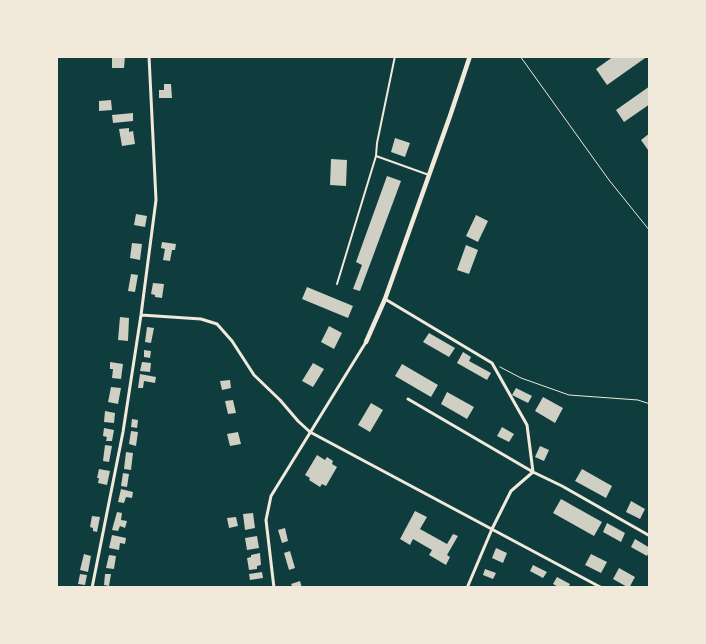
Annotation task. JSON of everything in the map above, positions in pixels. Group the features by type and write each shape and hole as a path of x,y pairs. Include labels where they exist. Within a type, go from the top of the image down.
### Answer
{"street":[{"path":"92,588 123,432 156,200 148,56"},
{"path":"274,588 266,520 272,496 366,342 385,299 470,56"},
{"path":"385,299 492,363 527,425 533,472"},
{"path":"141,315 200,319 217,324 232,341 254,376 310,432 602,588"},
{"path":"408,399 533,472 562,486 650,536"},
{"path":"467,588 492,529 511,491 533,472"}],"lane":[{"path":"337,284 376,156 395,56"},
{"path":"376,156 429,175"}],"path":[{"path":"520,56 608,180 650,231"},
{"path":"492,363 521,378 569,395 638,400 650,404"}],"building":[{"path":"112,56 125,56 124,68 112,68"},
{"path":"614,56 648,56 607,85 596,69"},
{"path":"164,84 171,84 172,98 159,98 159,90 164,90"},
{"path":"650,86 650,104 624,122 616,110"},
{"path":"111,100 112,110 99,111 99,101"},
{"path":"133,113 133,121 113,123 112,115"},
{"path":"129,128 129,132 133,131 135,144 122,146 119,129"},
{"path":"650,133 650,149 648,150 641,140"},
{"path":"395,138 410,143 405,157 391,152"},
{"path":"331,159 347,160 346,186 330,185"},
{"path":"387,176 401,181 360,291 353,289 362,265 356,262"},
{"path":"136,214 147,216 145,227 134,225"},
{"path":"476,215 488,221 478,242 466,236"},
{"path":"162,242 176,244 175,250 172,250 170,261 163,260 165,249 161,248"},
{"path":"132,243 142,244 140,260 130,258"},
{"path":"466,245 478,250 469,274 457,270"},
{"path":"131,274 138,275 135,292 128,291"},
{"path":"153,283 164,284 162,298 151,294"},
{"path":"307,287 353,306 348,318 302,299"},
{"path":"120,317 129,318 128,341 118,340"},
{"path":"329,326 342,333 334,349 321,342"},
{"path":"147,327 154,328 151,343 145,342"},
{"path":"429,333 455,348 449,357 423,342"},
{"path":"144,350 151,351 150,358 144,357"},
{"path":"463,352 471,357 469,361 491,373 487,380 457,363"},
{"path":"110,362 123,364 121,379 112,378 113,369 110,369"},
{"path":"142,362 151,363 150,372 140,371"},
{"path":"313,363 324,369 313,387 302,381"},
{"path":"402,364 438,385 431,397 395,376"},
{"path":"140,374 156,377 155,383 144,381 143,388 138,388"},
{"path":"230,380 231,388 222,390 220,381"},
{"path":"111,387 121,388 118,404 108,402"},
{"path":"516,388 532,396 528,403 512,395"},
{"path":"447,392 474,407 467,419 441,404"},
{"path":"543,397 563,408 555,423 535,411"},
{"path":"233,400 236,413 228,414 225,401"},
{"path":"371,403 383,410 370,432 358,425"},
{"path":"105,411 115,413 114,423 104,422"},
{"path":"132,419 138,420 137,428 131,427"},
{"path":"502,427 514,434 509,442 497,436"},
{"path":"104,428 114,430 112,441 106,441 107,437 103,436"},
{"path":"131,431 138,432 136,446 129,444"},
{"path":"238,432 241,444 230,446 227,434"},
{"path":"105,445 112,446 109,462 103,461"},
{"path":"540,446 549,450 544,461 535,457"},
{"path":"126,452 133,453 131,470 124,469"},
{"path":"317,455 325,460 327,457 337,467 326,486 322,484 320,487 305,475"},
{"path":"99,469 110,471 107,485 98,483"},
{"path":"582,469 612,486 606,498 575,481"},
{"path":"123,473 129,474 127,487 121,486"},
{"path":"121,489 133,492 132,498 126,497 124,503 118,502"},
{"path":"561,499 602,522 594,536 553,513"},
{"path":"631,501 645,509 640,519 626,512"},
{"path":"415,511 427,517 420,529 447,544 453,534 458,536 447,555 450,557 446,565 429,555 432,550 413,539 410,545 400,539"},
{"path":"117,512 122,513 121,520 127,521 125,528 120,526 118,531 112,530"},
{"path":"253,513 255,528 245,530 243,514"},
{"path":"92,516 100,517 97,532 93,531 93,528 90,527"},
{"path":"236,517 238,526 229,528 227,518"},
{"path":"607,523 625,533 621,542 603,532"},
{"path":"285,528 288,541 282,543 278,530"},
{"path":"112,535 126,538 125,544 120,543 119,550 109,548"},
{"path":"257,536 259,548 247,550 245,538"},
{"path":"635,539 650,548 647,556 631,547"},
{"path":"496,548 507,553 503,563 492,558"},
{"path":"290,551 295,568 289,570 284,553"},
{"path":"260,553 261,565 257,566 257,569 249,570 247,558"},
{"path":"84,554 91,556 88,572 80,570"},
{"path":"591,554 607,562 601,573 585,565"},
{"path":"109,555 116,556 114,569 106,568"},
{"path":"533,565 547,572 543,578 530,571"},
{"path":"619,568 635,577 629,588 613,579"},
{"path":"485,569 496,573 493,579 483,575"},
{"path":"262,572 263,578 250,580 249,574"},
{"path":"80,574 87,575 85,585 78,584"},
{"path":"105,574 111,574 109,586 104,585"},
{"path":"557,577 570,584 568,588 560,588 553,584"},
{"path":"300,581 302,588 293,588 291,584"}]}
